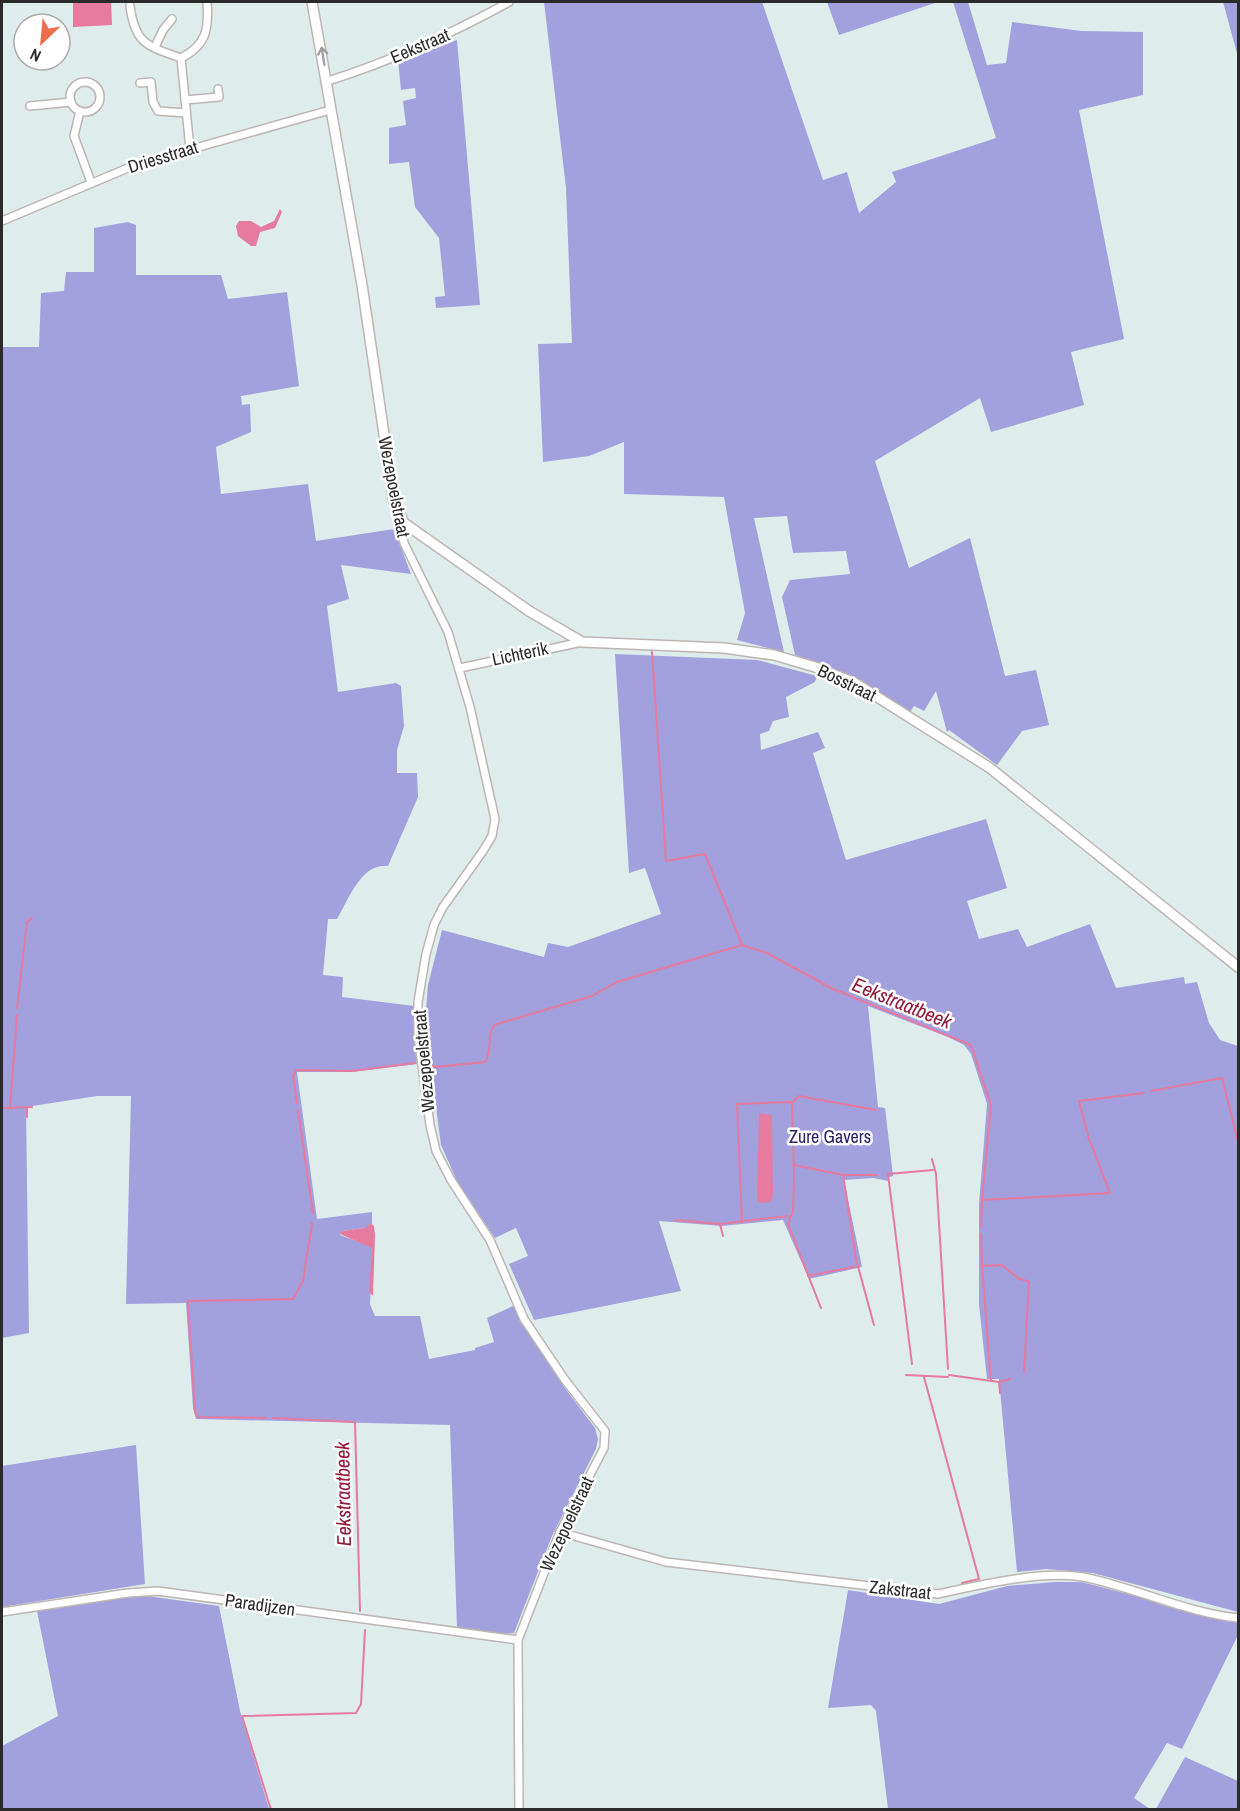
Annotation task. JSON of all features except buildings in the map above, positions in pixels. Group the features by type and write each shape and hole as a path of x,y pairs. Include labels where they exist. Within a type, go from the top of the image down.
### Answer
{"street":[{"path":"130,6 135,34 155,47 181,58 190,54 207,32 207,2"},
{"name":"Wezepoelstraat","path":"312,2 361,275 394,502 404,523 402,532 405,543 446,626 460,668 495,819 492,836 443,907 434,925 418,1002 418,1035 430,1125 436,1151 470,1213 490,1240 524,1319 565,1380 605,1431 604,1448 560,1532 518,1640 519,1809"},
{"name":"Eekstraat","path":"328,81 365,69 458,30 509,2"},
{"path":"155,47 163,30 172,19"},
{"path":"181,58 190,149"},
{"path":"140,83 155,82 153,102 158,111 186,113"},
{"path":"80,83 87,83 97,88 100,99 96,108 89,112 80,111 71,102 73,90 80,83"},
{"path":"184,100 218,93 220,106"},
{"path":"30,106 71,102"},
{"name":"Driesstraat","path":"2,221 135,165 330,110"},
{"path":"80,111 74,136 91,182"},
{"name":"Bosstraat","path":"404,523 529,611 582,642 724,648 774,655 815,667 855,683 990,768 1239,968"},
{"name":"Lichterik","path":"460,668 582,642"},
{"name":"Zakstraat","path":"560,1532 666,1562 938,1594 982,1584 1042,1577 1085,1577 1239,1618"},
{"name":"Paradijzen","path":"2,1612 128,1593 158,1592 518,1640"}],"green space":[{"path":"544,2 762,2 823,180 847,172 859,213 896,182 892,172 996,138 953,2 968,2 987,65 1006,63 1012,22 1081,31 1143,32 1143,95 1079,110 1124,339 1071,352 1084,405 991,432 980,398 875,461 909,568 970,538 1005,676 1036,670 1049,725 1022,731 997,765 949,730 947,732 936,691 924,711 914,706 910,712 853,676 795,655 782,597 790,580 850,574 846,551 793,553 787,516 754,518 784,652 737,640 745,613 724,497 624,494 624,442 589,456 543,462 538,344 572,343 566,188"},
{"path":"827,2 938,2 839,35"},
{"path":"1223,2 1238,2 1238,57"},
{"path":"457,40 480,305 436,308 435,297 445,296 439,238 415,207 409,162 389,164 389,128 406,125 403,101 416,98 415,88 401,90 398,60"},
{"path":"128,222 136,225 136,275 221,275 228,299 287,292 299,386 241,396 242,405 250,404 251,432 216,447 221,494 308,484 316,541 394,529 411,574 341,565 349,599 327,606 338,692 396,683 401,686 404,726 397,750 397,773 417,773 418,797 388,866 370,870 363,876 337,919 328,919 323,975 343,977 342,997 414,1006 417,1064 352,1072 297,1072 317,1219 372,1212 372,1224 365,1228 342,1231 340,1235 373,1247 370,1304 375,1316 420,1316 429,1359 475,1350 475,1348 494,1342 487,1318 513,1306 564,1387 595,1428 598,1439 596,1449 552,1536 514,1633 499,1634 457,1628 450,1425 196,1419 193,1408 186,1303 126,1304 131,1096 97,1096 26,1107 29,1333 2,1338 2,347 39,347 41,293 64,291 66,272 94,272 94,228"},
{"name":"Zure Gavers","path":"615,654 757,660 817,676 815,682 786,697 789,717 773,721 769,731 760,734 761,750 818,732 825,748 813,753 846,860 986,819 1007,888 967,901 979,939 1018,929 1027,947 1090,924 1116,988 1184,977 1185,984 1197,982 1209,1023 1220,1040 1238,1046 1238,1612 1093,1573 1046,1569 1017,1572 999,1379 987,1379 979,1305 979,1204 987,1104 971,1054 964,1045 948,1037 868,1006 878,1107 885,1108 893,1176 889,1177 889,1181 873,1178 844,1180 862,1267 809,1279 783,1220 722,1226 659,1221 681,1291 534,1320 509,1264 528,1256 516,1228 495,1238 458,1183 441,1145 425,1022 428,985 442,930 544,957 548,943 568,947 661,914 645,868 629,873"},
{"path":"136,1445 145,1584 2,1607 2,1466"},
{"path":"1082,1582 1238,1623 1238,1635 1182,1749 1167,1743 1134,1798 1150,1809 888,1809 876,1711 871,1705 828,1708 848,1590 939,1604 1007,1586"},
{"path":"140,1595 219,1606 240,1711 269,1809 2,1810 2,1746 58,1716 37,1611"},
{"path":"1185,1757 1238,1781 1238,1809 1156,1809"}],"shaded area":[{"path":"73,2 111,2 112,25 73,27"},
{"path":"280,209 282,212 275,228 260,232 256,246 251,246 238,236 236,226 239,221 251,221 261,227 274,221"},
{"path":"759,1113 772,1115 773,1196 770,1202 760,1203 757,1199"},
{"path":"371,1223 374,1226 375,1235 373,1296 369,1292 372,1248 340,1234 342,1231 365,1228"}],"waterway":[{"path":"652,652 666,861 705,854 742,945"},
{"path":"17,1008 27,922 32,918"},
{"name":"Eekstraatbeek","path":"427,1063 435,1067 485,1062 494,1025 592,996 617,982 742,945 767,953 833,989 971,1045 991,1105 982,1200 1110,1193 1089,1139 1079,1101 1144,1093"},
{"path":"2,1108 10,1108 17,1015"},
{"name":"Eekstraatbeek","path":"297,1103 293,1076 297,1070 352,1071 415,1063"},
{"name":"Eekstraatbeek","path":"1151,1091 1222,1078 1238,1141"},
{"path":"793,1102 799,1096 876,1110"},
{"path":"742,1222 737,1104 792,1102 793,1211 788,1224 821,1308"},
{"path":"11,1108 32,1107"},
{"path":"27,1108 27,1117"},
{"name":"Eekstraatbeek","path":"298,1110 313,1213"},
{"path":"932,1159 936,1174 948,1369"},
{"path":"794,1165 843,1175 877,1175"},
{"path":"912,1364 888,1174 933,1170"},
{"path":"843,1175 856,1259 874,1325"},
{"path":"981,1228 982,1200"},
{"path":"675,1220 720,1224 788,1216"},
{"name":"Eekstraatbeek","path":"266,1418 198,1417 195,1412 188,1301 293,1299 303,1281 312,1223"},
{"path":"720,1224 723,1236"},
{"path":"981,1234 982,1266 1002,1265 1018,1278 1029,1282 1024,1372"},
{"path":"808,1276 858,1266"},
{"path":"982,1266 991,1381"},
{"path":"906,1375 948,1377"},
{"path":"949,1375 999,1382 1000,1393"},
{"path":"924,1377 979,1579 962,1583"},
{"path":"999,1382 1010,1379"},
{"name":"Eekstraatbeek","path":"273,1418 355,1422 360,1611"},
{"name":"Eekstraatbeek","path":"271,1810 242,1716 356,1713 361,1704 365,1630"}]}
